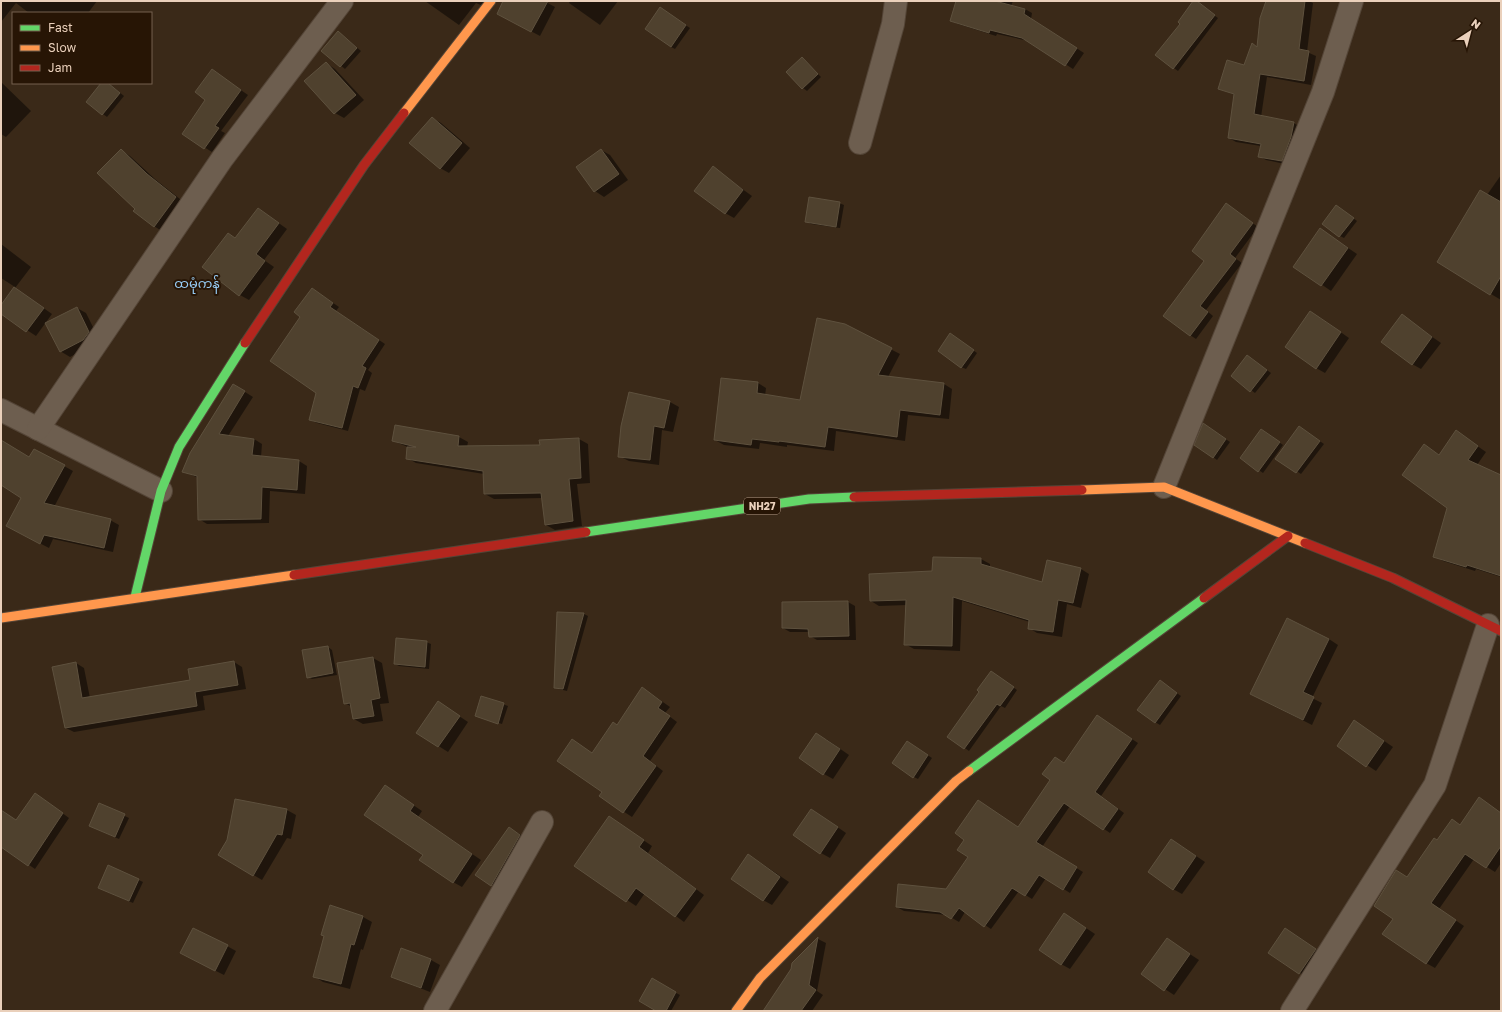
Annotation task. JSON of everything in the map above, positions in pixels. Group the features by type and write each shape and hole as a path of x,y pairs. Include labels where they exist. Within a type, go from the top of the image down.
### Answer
{"main road":[{"path":"135,597 161,491 179,447 255,326 364,165 491,1"},
{"name":"NH27","path":"1,618 135,597 809,499 1164,487 1393,578 1495,628"},
{"path":"736,1011 760,978 956,781 1288,536"}],"street":[{"path":"38,429 222,159 342,1"},
{"path":"860,142 893,24 896,1"},
{"path":"1164,487 1324,92 1352,1"},
{"path":"1,410 161,491"},
{"path":"1292,1011 1435,785 1495,628"},
{"path":"435,1011 542,822"}],"building":[{"path":"503,1 548,1 531,32 497,14"},
{"path":"956,1 995,1 1025,9 1024,14 1077,48 1065,66 1022,38 990,30 989,33 950,21"},
{"path":"1193,1 1197,1 1215,15 1173,69 1155,55 1180,24 1178,22"},
{"path":"1266,1 1305,1 1299,49 1309,51 1304,81 1260,74 1254,114 1294,122 1291,137 1282,161 1258,157 1261,144 1228,138 1234,94 1218,89 1227,60 1244,65 1252,43 1257,47 1260,18"},
{"path":"660,7 686,25 671,47 645,29"},
{"path":"338,31 357,48 340,67 321,51"},
{"path":"802,57 818,74 802,89 786,72"},
{"path":"326,62 356,95 334,114 304,81"},
{"path":"212,69 241,90 215,126 219,128 204,149 182,134 205,100 195,92"},
{"path":"100,84 109,84 120,93 102,115 86,102"},
{"path":"432,117 462,143 440,169 409,143"},
{"path":"121,149 147,174 176,197 154,227 133,211 135,209 97,173"},
{"path":"601,149 619,174 594,192 576,167"},
{"path":"713,166 743,190 725,214 694,191"},
{"path":"1480,190 1501,202 1501,276 1490,295 1437,262"},
{"path":"809,197 840,202 836,227 805,222"},
{"path":"1226,203 1253,223 1230,254 1236,259 1200,306 1208,312 1190,336 1163,316 1204,261 1192,251"},
{"path":"1336,205 1354,218 1339,237 1322,224"},
{"path":"258,208 279,223 256,254 265,261 239,296 202,267 228,233 235,238"},
{"path":"1320,228 1348,248 1321,286 1293,267"},
{"path":"14,287 44,308 26,332 1,314 1,305"},
{"path":"312,288 333,303 330,307 379,340 362,366 366,368 358,388 353,386 342,428 309,420 316,393 270,361 300,317 294,312"},
{"path":"77,307 89,332 83,340 60,352 45,323"},
{"path":"1310,311 1341,332 1316,369 1285,347"},
{"path":"1402,314 1432,337 1412,365 1381,342"},
{"path":"817,318 845,324 892,348 878,375 944,383 940,415 900,410 897,437 828,427 825,447 752,439 751,445 714,440 721,378 758,382 757,393 800,400"},
{"path":"950,333 974,350 961,368 938,351"},
{"path":"1247,355 1267,370 1250,392 1231,376"},
{"path":"233,384 245,391 219,434 254,439 252,455 299,460 297,490 262,487 261,519 198,520 197,476 182,472 190,453"},
{"path":"629,392 670,401 664,428 654,426 650,460 618,457 621,426"},
{"path":"1203,423 1226,439 1213,458 1194,445"},
{"path":"395,425 459,436 458,446 540,445 539,440 579,438 581,478 569,479 573,521 545,525 541,493 484,494 483,471 406,459 407,447 416,447 392,441"},
{"path":"1299,426 1320,441 1296,473 1275,459"},
{"path":"1261,429 1280,442 1258,472 1240,458"},
{"path":"1456,430 1478,446 1468,460 1501,475 1501,576 1467,565 1466,567 1433,557 1447,508 1402,475 1424,444 1439,455"},
{"path":"1,440 29,457 34,449 65,465 44,503 111,519 104,548 44,535 40,544 6,526 21,498 1,485"},
{"path":"933,557 981,558 981,564 1042,582 1047,560 1081,568 1073,603 1058,600 1053,632 1028,629 1029,620 953,597 952,646 904,645 906,600 870,601 869,574 932,571"},
{"path":"848,601 849,636 809,637 808,629 782,628 782,602"},
{"path":"557,612 584,613 563,689 554,688"},
{"path":"1287,618 1329,639 1303,692 1314,697 1303,720 1250,694"},
{"path":"396,638 427,641 425,667 394,664"},
{"path":"328,646 333,673 307,678 302,650"},
{"path":"373,657 380,698 371,700 374,716 353,719 350,703 344,704 337,663"},
{"path":"234,661 238,685 195,692 197,706 65,728 52,667 76,662 82,698 190,680 188,669"},
{"path":"991,671 1014,687 1000,706 997,704 964,749 947,737 979,692 977,690"},
{"path":"1160,680 1177,693 1155,723 1137,710"},
{"path":"642,687 662,702 658,708 670,716 643,756 656,766 623,813 599,796 602,792 557,761 572,739 592,753 613,722 617,725"},
{"path":"481,696 504,703 498,724 475,716"},
{"path":"438,701 460,716 438,747 416,733"},
{"path":"1097,715 1132,739 1095,792 1118,809 1103,830 1064,803 1036,842 1077,867 1063,890 1039,875 1025,896 1012,888 984,927 959,908 951,919 940,912 896,907 898,884 946,889 968,857 957,850 964,840 955,833 978,800 1018,827 1050,780 1042,774 1055,757 1064,763"},
{"path":"1354,720 1384,741 1366,767 1337,746"},
{"path":"816,733 840,749 823,775 799,758"},
{"path":"907,741 928,755 913,778 892,763"},
{"path":"385,785 414,805 410,811 472,854 453,883 419,860 423,855 364,815"},
{"path":"35,793 63,813 28,866 1,847 1,810 16,820"},
{"path":"1479,797 1501,813 1501,846 1486,868 1465,854 1431,903 1456,920 1426,964 1382,934 1393,919 1374,906 1396,870 1407,877 1434,838 1437,840 1452,819 1460,825"},
{"path":"235,799 287,809 282,835 277,834 253,876 218,855 227,840"},
{"path":"99,803 125,814 115,837 89,826"},
{"path":"811,809 838,827 820,854 793,835"},
{"path":"609,816 644,840 639,847 696,889 675,917 636,888 626,902 574,866"},
{"path":"509,827 520,835 491,886 475,875"},
{"path":"1171,839 1196,856 1173,890 1148,872"},
{"path":"748,854 780,877 763,901 731,879"},
{"path":"108,865 139,879 129,901 98,888"},
{"path":"330,905 363,916 354,945 351,944 341,984 313,977 324,936 321,935"},
{"path":"1064,913 1086,928 1061,965 1039,950"},
{"path":"193,928 228,945 215,971 180,953"},
{"path":"1285,928 1316,949 1299,974 1268,953"},
{"path":"818,937 809,985 816,990 801,1011 763,1011 791,969 792,963"},
{"path":"1167,938 1190,954 1164,991 1141,974"},
{"path":"401,948 431,959 421,988 391,977"},
{"path":"652,978 676,992 666,1011 656,1011 639,1001"}],"traffic: fast":[{"path":"135,597 161,491 179,447 245,343"},
{"path":"586,532 809,499 854,497"},
{"path":"969,771 1204,598"}],"traffic: slow":[{"path":"404,113 491,1"},
{"path":"1082,490 1164,487 1305,543"},
{"path":"1,618 294,575"},
{"path":"736,1011 760,978 956,781 969,771"}],"traffic: jam":[{"path":"245,343 364,165 404,113"},
{"path":"854,497 1082,490"},
{"path":"294,575 586,532"},
{"path":"1204,598 1288,536"},
{"path":"1305,543 1393,578 1501,631"}],"district":[{"name":"ထမုံကန်","path":"197,283"}]}
